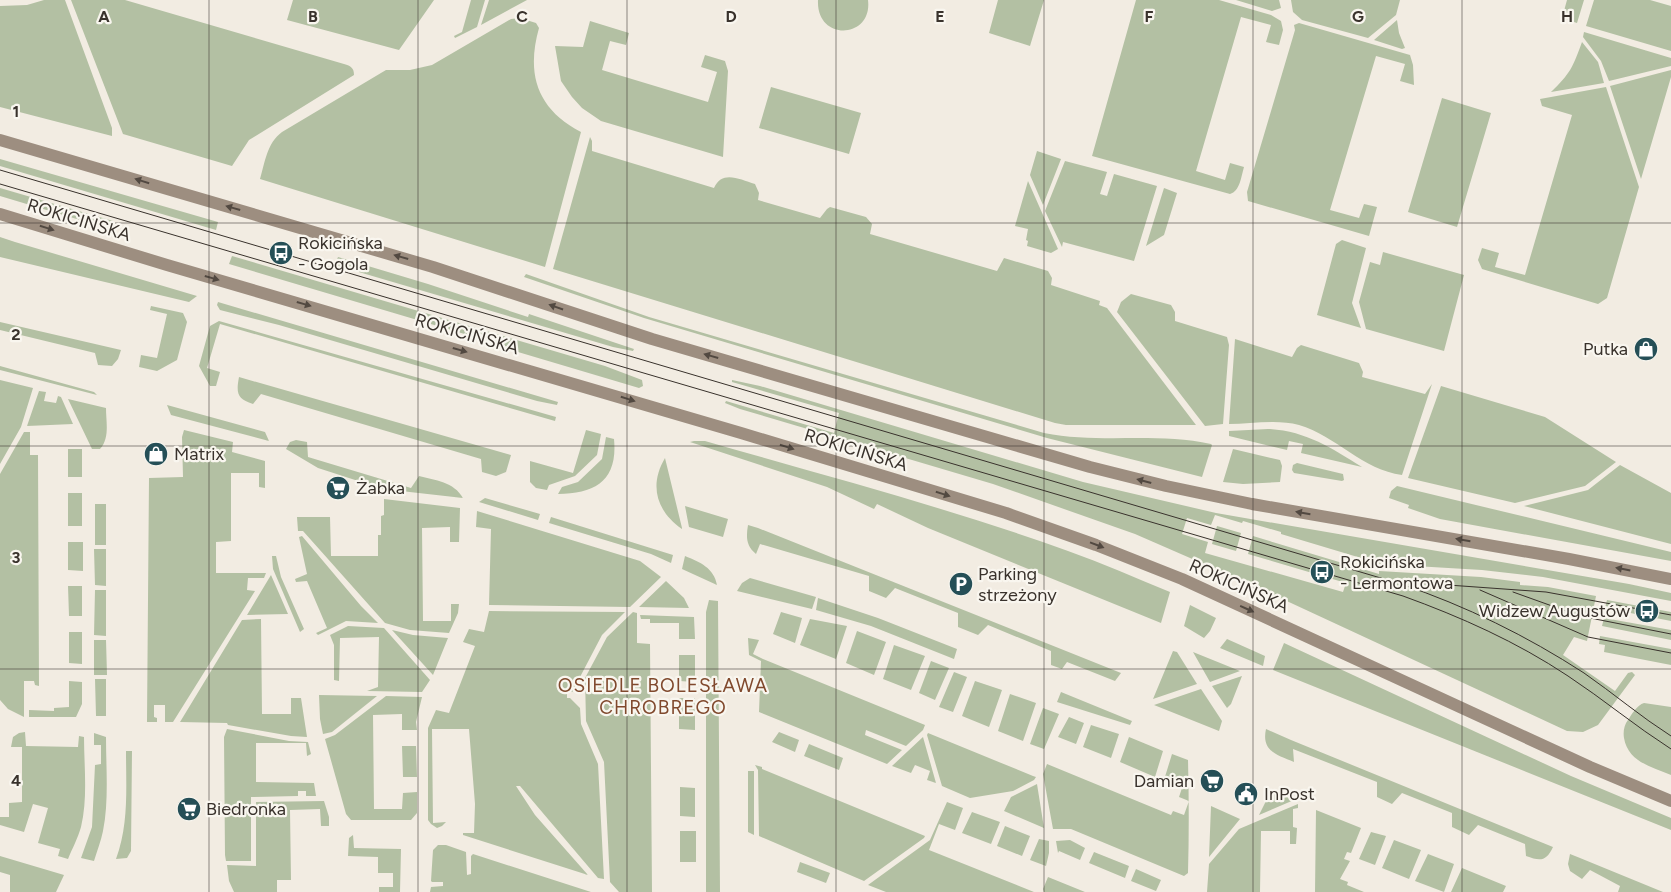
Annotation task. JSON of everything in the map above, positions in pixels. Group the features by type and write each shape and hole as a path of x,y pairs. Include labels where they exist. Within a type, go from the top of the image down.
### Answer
{"main road":[{"path":"0,140 433,267 652,339 1027,449 1166,486 1252,504 1569,559 1671,579"},
{"name":"ROKICIŃSKA","path":"0,214 1006,513 1096,545 1182,579 1590,767 1671,801"}],"green space":[{"path":"44,0 65,0 112,128 112,136 0,107 0,6 27,5"},
{"path":"71,0 125,0 346,65 353,69 354,75 249,140 232,166 123,134"},
{"path":"293,0 434,0 399,50 287,20"},
{"path":"471,0 485,0 477,27 455,38 454,36 462,32"},
{"path":"489,0 527,0 481,25"},
{"path":"818,0 868,0 867,13 862,22 854,28 834,29 826,23 820,14"},
{"path":"998,0 1044,0 1030,46 989,33"},
{"path":"1136,0 1219,0 1271,15 1281,21 1283,30 1279,45 1266,42 1271,25 1241,17 1196,171 1225,180 1230,163 1244,167 1240,183 1236,190 1230,194 1092,156"},
{"path":"1236,0 1279,0 1281,8 1272,11"},
{"path":"1291,0 1400,0 1396,15 1368,38 1302,20 1293,12"},
{"path":"1567,0 1584,0 1577,23 1562,18"},
{"path":"1594,0 1650,0 1671,6 1671,51 1586,26"},
{"path":"520,18 536,23 539,28 535,45 535,75 545,101 554,113 581,132 545,267 260,179 270,147 282,132 386,70 410,70 432,65 511,19"},
{"path":"1397,20 1399,33 1405,48 1402,49 1374,40"},
{"path":"590,21 629,33 626,45 610,41 602,70 708,102 717,72 701,67 705,55 725,61 728,71 723,157 601,121 582,108 561,81 555,46 583,47"},
{"path":"1299,23 1410,55 1413,65 1414,85 1400,81 1405,64 1376,56 1330,210 1359,218 1364,204 1377,207 1369,236 1248,201 1247,192 1295,30 1294,25"},
{"path":"1584,32 1671,58 1671,66 1609,81 1601,61 1583,37"},
{"path":"1582,42 1598,62 1604,83 1551,92 1570,70"},
{"path":"1671,70 1671,77 1641,179 1610,86"},
{"path":"771,87 861,113 849,154 759,128"},
{"path":"1606,87 1639,187 1607,298 1598,304 1482,269 1478,260 1482,248 1499,253 1495,267 1525,275 1572,115 1542,106 1540,99"},
{"path":"1442,98 1491,113 1457,227 1408,212"},
{"path":"590,137 592,151 714,188 717,182 732,177 755,184 759,193 758,200 820,218 830,207 866,217 872,224 870,234 997,271 1004,258 1048,271 1052,278 1051,285 1100,301 1099,305 1107,308 1196,425 1066,425 1055,423 553,269"},
{"path":"1037,151 1061,159 1043,205 1030,175"},
{"path":"0,159 218,222 216,230 0,166"},
{"path":"1065,161 1107,172 1100,194 1107,196 1114,174 1157,186 1134,261 1063,242 1062,247 1045,211"},
{"path":"1028,181 1058,249 1051,253 1027,246 1028,229 1015,226"},
{"path":"0,188 113,221 110,229 0,196"},
{"path":"1164,188 1177,193 1164,235 1146,246"},
{"path":"0,237 197,296 189,302 0,257"},
{"path":"1342,240 1366,248 1352,303 1361,328 1317,315 1336,244"},
{"path":"1383,252 1464,275 1444,351 1366,329 1359,302 1370,262 1380,265"},
{"path":"232,256 605,366 642,380 643,386 639,388 229,264"},
{"path":"338,257 528,317 529,314 634,349 633,351 613,347 335,265"},
{"path":"526,274 649,317 1044,433 1086,438 1169,439 1212,445 1202,477 1047,438 644,318 524,277"},
{"path":"1131,294 1171,305 1175,312 1175,321 1227,337 1229,345 1223,424 1205,426 1117,312 1121,302"},
{"path":"218,302 558,402 557,405 537,401 279,325 220,310 217,305"},
{"path":"151,306 183,313 187,322 177,360 157,371 139,367 141,355 157,358 167,314 150,310"},
{"path":"219,321 556,417 555,421 220,324 207,368 220,372 216,386 210,386 199,366 210,326"},
{"path":"0,322 121,350 118,359 112,366 98,365 95,353 0,330"},
{"path":"1235,339 1292,357 1301,345 1359,363 1363,372 1362,377 1425,394 1432,384 1402,475 1375,467 1325,437 1299,425 1273,422 1229,424"},
{"path":"0,366 94,392 97,395 0,370"},
{"path":"239,377 511,455 506,472 496,476 482,472 481,459 261,394 253,404 244,400 239,395"},
{"path":"0,380 33,388 21,427 0,464"},
{"path":"732,380 760,386 1083,482 1216,513 1629,584 1671,593 1671,601 1543,577 1482,570 1381,564 1243,521 1242,523 1215,515 1211,525 1187,518 1182,534 1208,542 1205,553 1343,592 1346,583 1248,554 1253,536 1379,574 1379,571 1481,577 1520,582 1520,585 1548,587 1596,596 1587,641 1574,637 1563,655 1615,691 1628,673 1632,672 1635,675 1598,725 1583,732 1567,731 1252,585 1135,534 993,484 725,403 726,401 834,433 839,413 732,382"},
{"path":"1441,386 1545,417 1616,462 1585,486 1515,503 1408,478"},
{"path":"39,391 46,392 44,401 56,403 58,396 61,397 73,424 27,426"},
{"path":"68,399 106,408 106,435 100,449 92,449"},
{"path":"167,405 265,432 269,441 171,415"},
{"path":"184,430 233,442 232,452 265,461 265,488 259,487 259,473 231,473 231,541 216,542 216,573 266,573 264,578 248,578 247,590 255,591 173,722 165,722 165,705 154,705 154,717 157,718 157,722 147,722 149,478 183,477 182,437"},
{"path":"586,430 601,434 597,455 575,476 549,485 547,490 536,488 530,482 530,461 573,473"},
{"path":"1282,430 1306,437 1329,447 1362,467 1301,453 1303,444 1289,441 1287,450 1229,436 1229,431"},
{"path":"24,432 30,432 30,455 38,455 39,686 35,685 34,681 24,681 24,717 8,709 0,700 0,474"},
{"path":"606,437 614,439 614,453 612,465 602,482 583,491 558,494 562,487 578,482 602,459"},
{"path":"296,440 307,442 308,457 411,488 419,476 438,480 455,488 463,498 383,489 318,468 286,449 290,442"},
{"path":"705,441 933,507 1023,535 1094,560 1170,592 1161,623 928,528 877,504 874,509 827,487 690,442"},
{"path":"68,449 82,449 82,477 68,477"},
{"path":"1233,449 1280,460 1282,466 1280,482 1243,484 1223,482"},
{"path":"665,458 682,529 666,514 658,497 656,488 657,478"},
{"path":"1297,463 1343,474 1344,480 1294,473 1292,470 1293,465"},
{"path":"1620,465 1671,493 1671,544 1524,506 1588,490"},
{"path":"1397,486 1671,552 1671,561 1440,519 1408,508 1409,505 1389,498 1391,491"},
{"path":"68,493 82,493 82,526 68,526"},
{"path":"485,498 540,514 538,520 479,502"},
{"path":"384,499 460,508 459,542 450,542 450,527 422,528 423,621 451,621 451,604 459,604 458,613 449,633 410,630 385,623 303,531 298,531 297,517 330,517 331,556 378,556 378,535 381,535 381,516 384,515"},
{"path":"95,504 106,504 106,545 95,545"},
{"path":"685,506 728,519 723,537 689,527"},
{"path":"477,511 640,561 661,577 630,607 489,605 491,529 476,527"},
{"path":"551,517 673,555 671,563 651,554 549,523"},
{"path":"748,525 1121,673 1115,681 1067,662 1062,669 1051,665 1051,651 988,625 978,635 958,627 958,613 895,588 886,598 869,591 869,576 760,544 756,554 750,548 747,541"},
{"path":"1217,526 1241,533 1236,551 1212,544"},
{"path":"302,536 361,606 378,623 346,621 318,635 316,633 327,628 307,581 296,582 295,579 307,574 299,537"},
{"path":"68,542 83,542 83,571 68,570"},
{"path":"94,549 106,549 106,586 95,585"},
{"path":"272,556 276,556 281,577 304,629 300,632 273,569"},
{"path":"685,556 706,566 713,574 717,585 682,569"},
{"path":"271,575 288,614 247,615"},
{"path":"750,578 816,597 812,609 737,591 742,583"},
{"path":"666,581 684,598 689,608 639,607"},
{"path":"68,586 82,586 82,616 69,616"},
{"path":"95,590 106,590 106,636 94,635"},
{"path":"818,598 878,618 957,649 954,659 871,626 816,610"},
{"path":"709,600 718,601 720,892 706,892 706,612"},
{"path":"1607,600 1671,612 1671,621 1605,608"},
{"path":"1190,605 1216,618 1210,631 1204,638 1184,626"},
{"path":"489,611 625,612 602,635 580,677 580,685 572,692 567,692 567,698 570,698 580,708 581,724 598,764 604,879 598,878 520,786 516,786 535,815 588,875 463,835 463,833 474,833 475,804 469,729 432,729 433,823 446,822 437,828 428,820 428,728 436,710 449,713 475,646 463,642 469,629 484,632"},
{"path":"633,612 637,613 637,643 650,644 652,892 619,892 610,882 604,762 586,721 585,678 607,637"},
{"path":"781,612 802,618 795,643 773,634"},
{"path":"640,615 694,617 695,639 679,639 679,623 650,623 650,619 641,619"},
{"path":"1604,618 1671,630 1671,640 1602,626"},
{"path":"261,619 262,714 291,714 291,698 301,698 307,737 228,725 227,723 180,722 242,620"},
{"path":"810,619 847,626 836,659 800,645"},
{"path":"348,626 384,628 430,680 422,692 367,691 378,687 379,637 340,638 339,681 334,680 334,645 330,635"},
{"path":"392,630 413,635 448,638 433,675"},
{"path":"857,631 886,642 874,675 846,663"},
{"path":"69,632 82,632 82,664 69,663"},
{"path":"1600,636 1671,649 1671,665 1604,652 1605,645 1599,644"},
{"path":"748,638 759,640 753,654 925,725 923,730 906,746 866,730 865,735 902,750 887,764 759,712 761,661 749,655"},
{"path":"1227,639 1265,656 1263,666 1220,648"},
{"path":"94,640 106,640 107,675 94,675"},
{"path":"1284,643 1571,776 1671,818 1671,830 1273,670"},
{"path":"894,645 925,656 911,690 883,679"},
{"path":"1173,651 1177,652 1197,684 1153,699"},
{"path":"1193,652 1240,671 1210,682"},
{"path":"679,655 695,655 695,682 679,681"},
{"path":"931,661 949,668 935,700 919,693"},
{"path":"954,672 967,677 953,712 939,707"},
{"path":"1242,676 1231,704 1227,708 1212,686"},
{"path":"95,679 106,679 106,716 96,716"},
{"path":"69,681 82,682 82,704 76,717 29,717 29,710 54,711 54,708 69,707"},
{"path":"975,681 1002,690 989,727 962,716"},
{"path":"1201,689 1222,721 1219,731 1154,705"},
{"path":"1061,692 1132,721 1130,725 1057,702"},
{"path":"1010,694 1036,703 1023,741 998,731"},
{"path":"319,695 377,696 332,732 323,734"},
{"path":"386,696 422,697 416,722 417,730 402,730 402,714 373,715 374,809 402,809 403,793 417,792 417,813 411,820 351,820 346,814 325,739 335,735"},
{"path":"679,698 695,698 695,730 679,729"},
{"path":"1644,703 1671,707 1671,775 1642,762 1630,753 1626,746 1624,729 1626,724 1635,710"},
{"path":"1043,708 1059,714 1044,749 1030,744"},
{"path":"1069,717 1084,723 1076,744 1058,737"},
{"path":"1091,725 1119,734 1111,758 1083,747"},
{"path":"227,729 289,741 308,742 311,754 307,756 306,743 256,743 256,782 314,783 316,796 306,796 306,791 298,791 298,796 251,797 251,861 226,861 224,737"},
{"path":"1266,729 1553,847 1545,858 1535,859 1526,856 1525,844 1478,825 1469,835 1452,827 1452,813 1402,793 1392,804 1377,797 1377,782 1293,749 1294,762 1277,755 1268,748 1265,737"},
{"path":"25,732 26,746 78,747 79,736 84,737 85,793 83,816 80,831 68,859 58,856 60,849 38,843 48,808 33,804 24,832 0,825 0,817 9,817 9,803 22,802 22,747 11,747 13,737"},
{"path":"779,732 799,740 795,752 772,742"},
{"path":"94,733 106,737 107,784 103,831 94,861 81,858 92,827 95,765 101,764 101,745 94,745"},
{"path":"928,733 1036,777 1034,780 1013,791 970,798 942,786"},
{"path":"923,737 936,783 927,780 930,771 915,765 911,773 892,766"},
{"path":"1129,737 1163,751 1155,777 1120,762"},
{"path":"809,744 843,758 839,770 804,756"},
{"path":"402,746 416,746 417,777 403,777"},
{"path":"126,751 132,751 131,851 127,858 116,859 125,819"},
{"path":"1172,754 1188,760 1189,801 1179,797 1182,788 1164,780"},
{"path":"1047,764 1171,815 1173,811 1184,815 1189,802 1188,873 1184,876 1071,829 1053,829 1043,774"},
{"path":"755,765 925,836 864,881 759,836 758,770"},
{"path":"748,771 754,771 754,835 748,832"},
{"path":"1037,784 1044,828 1004,811 1011,797"},
{"path":"680,787 695,788 695,817 680,816"},
{"path":"1271,791 1294,800 1259,815"},
{"path":"324,801 329,817 329,826 321,826 320,809 290,810 291,880 277,880 277,892 234,892 229,881 227,865 256,866 256,802"},
{"path":"947,802 963,808 955,830 939,824 929,850 1034,892 886,892 868,885 930,840"},
{"path":"1298,804 1298,808 1293,809 1293,827 1297,828 1296,844 1290,844 1290,831 1261,831 1260,892 1207,892 1209,864 1239,829"},
{"path":"1211,806 1240,819 1209,857"},
{"path":"1316,810 1361,828 1351,853 1347,852 1344,859 1350,861 1340,879 1348,882 1347,885 1364,892 1315,892"},
{"path":"972,812 1000,822 991,844 962,833"},
{"path":"1005,826 1030,836 1022,856 997,846"},
{"path":"680,831 696,831 696,862 680,862"},
{"path":"1371,832 1386,836 1375,865 1359,859"},
{"path":"353,835 354,848 401,849 400,892 379,892 379,887 393,887 393,873 378,873 378,857 348,856 349,838"},
{"path":"1039,839 1049,841 1046,866 1030,860"},
{"path":"1070,840 1085,848 1080,860 1059,851 1058,853 1056,841"},
{"path":"1394,840 1421,850 1409,879 1382,868"},
{"path":"438,845 446,845 466,852 467,875 471,874 471,856 473,854 591,892 430,892 431,887 443,886 443,882 431,881 433,850"},
{"path":"1094,852 1129,866 1125,878 1089,863"},
{"path":"1428,854 1454,864 1444,892 1415,881"},
{"path":"1570,854 1663,892 1618,892 1620,886 1590,870 1582,879 1570,871 1568,864"},
{"path":"0,856 64,875 56,892 10,892 10,875 0,872"},
{"path":"800,862 830,873 826,883 797,872"},
{"path":"1462,868 1506,886 1503,892 1451,892"},
{"path":"1136,869 1161,880 1156,891 1131,881"},
{"path":"1048,877 1085,892 1044,892 1043,889"}],"tram line":[{"path":"0,170 1401,584 1449,602 1518,634 1584,673 1671,736"},
{"path":"0,184 1403,596 1467,622 1529,652 1581,685 1671,749"},
{"path":"1406,582 1546,592 1671,615"},
{"path":"1480,590 1588,637 1671,653"},
{"path":"1513,592 1580,616 1671,634"}],"place":[{"name":"Rokicińska - Gogola","path":"281,253"},
{"name":"Putka","path":"1646,349"},
{"name":"Matrix","path":"156,454"},
{"name":"Żabka","path":"338,488"},
{"name":"Rokicińska - Lermontowa","path":"1322,572"},
{"name":"Parking strzeżony","path":"961,584"},
{"name":"Widzew Augustów","path":"1647,611"},
{"name":"Damian","path":"1212,781"},
{"name":"InPost","path":"1246,794"},
{"name":"Biedronka","path":"189,809"}],"district":[{"name":"OSIEDLE BOLESŁAWA CHROBREGO","path":"663,696"}]}
